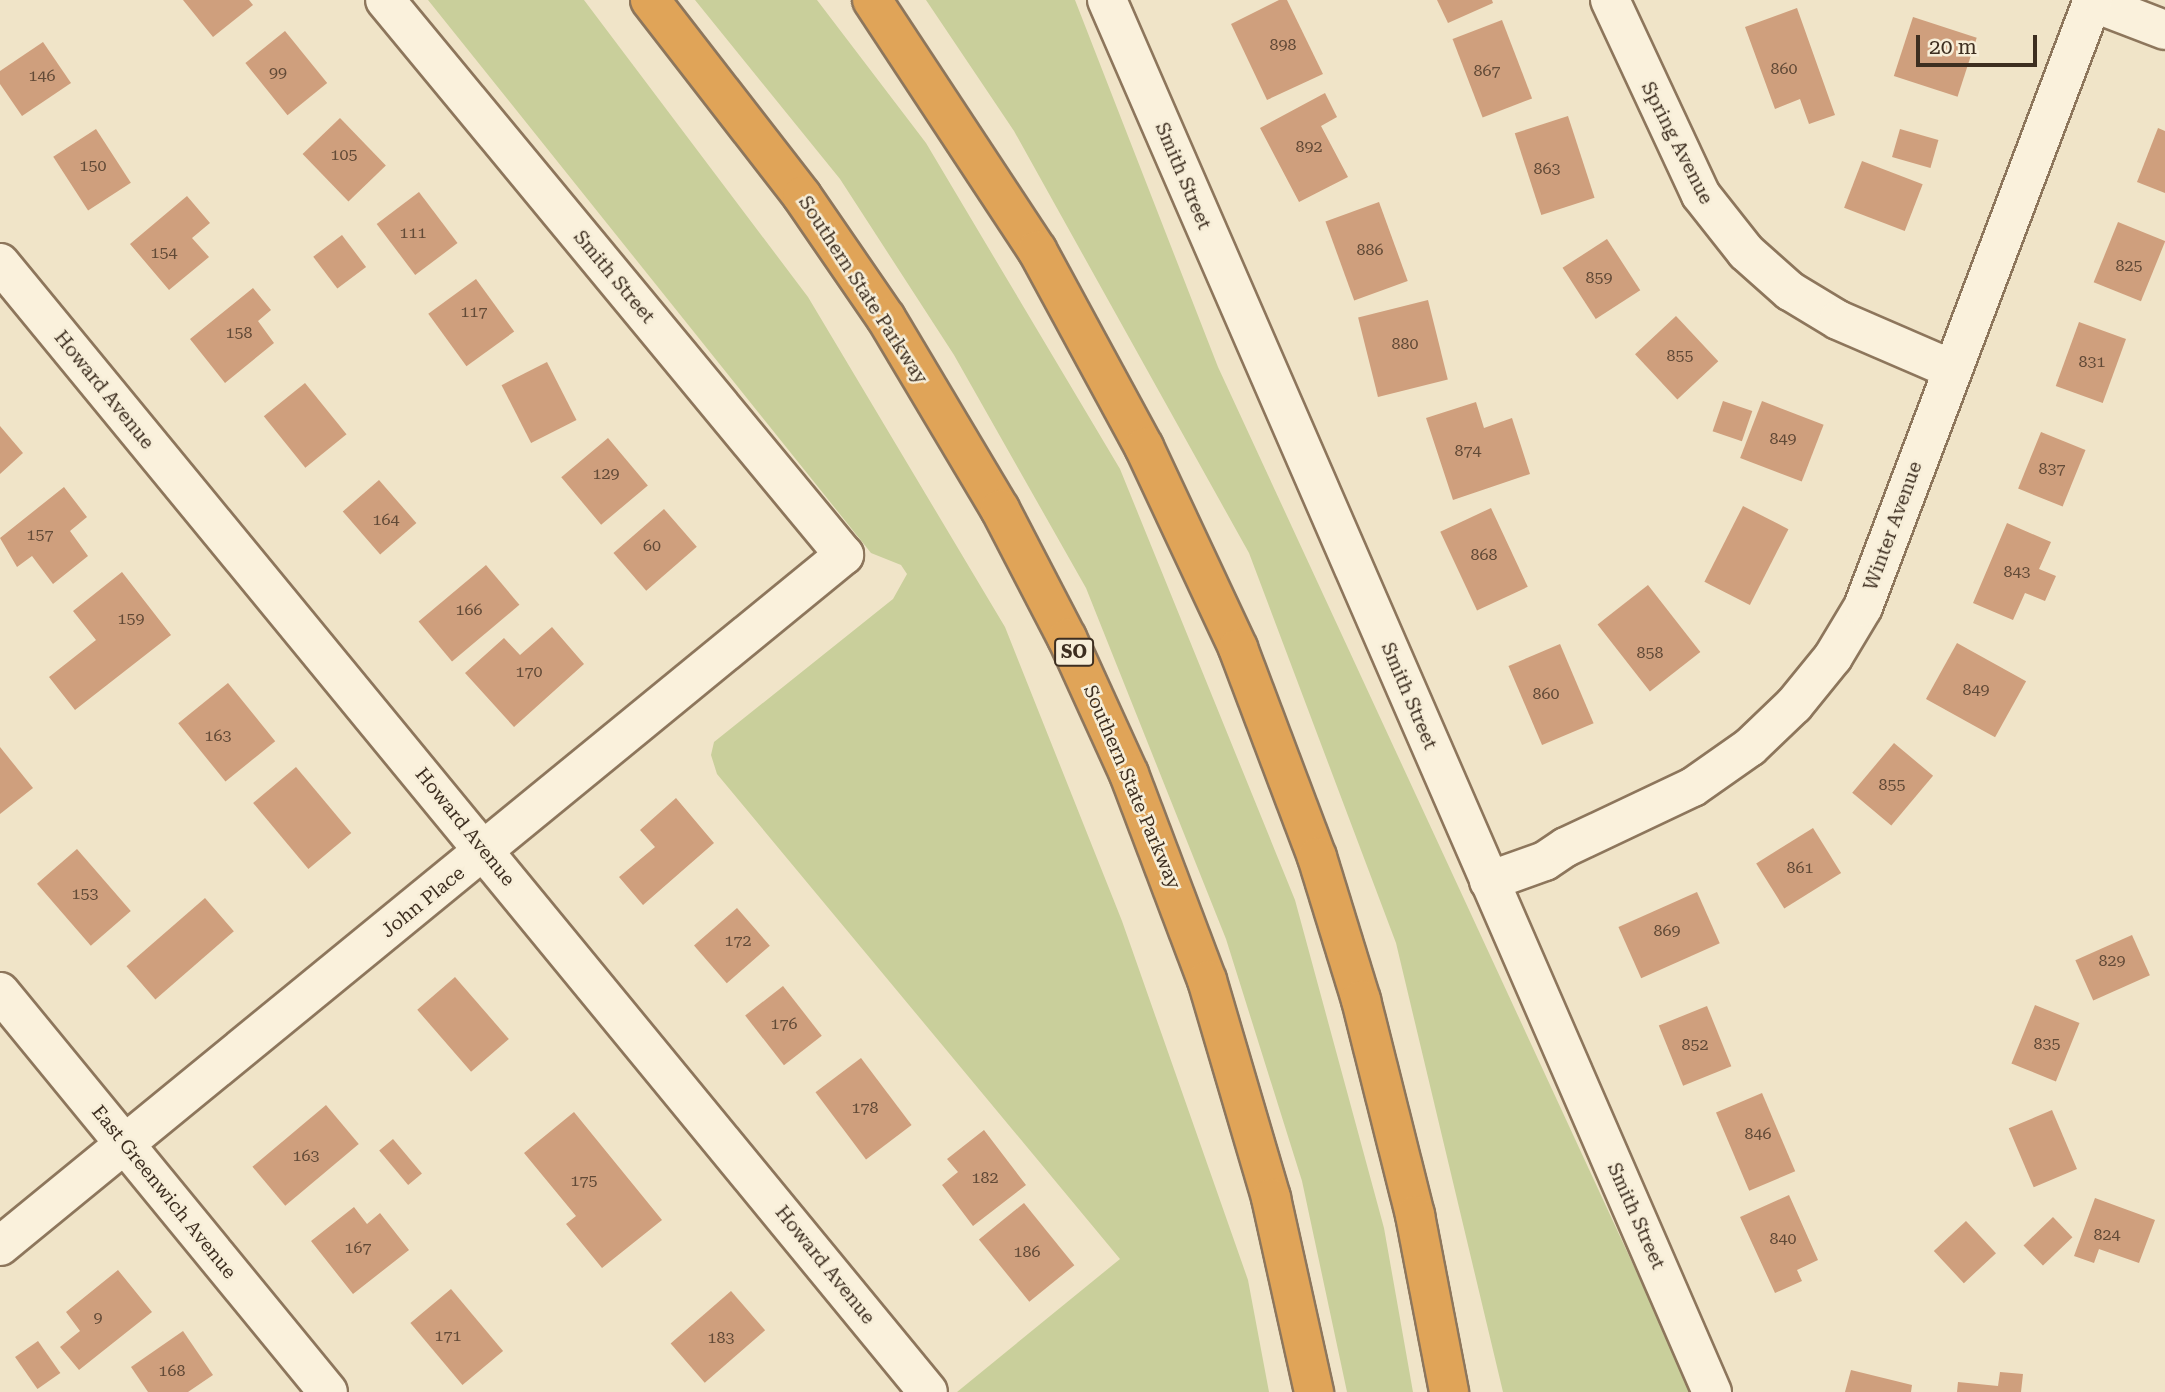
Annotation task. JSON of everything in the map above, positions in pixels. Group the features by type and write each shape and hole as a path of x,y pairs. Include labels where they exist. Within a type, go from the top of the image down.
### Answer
{"highway":[{"name":"Southern State Parkway","path":"650,0 803,195 886,318 1000,509 1067,638 1152,831 1215,1004 1271,1198 1314,1392"},
{"path":"872,0 1037,250 1144,447 1238,648 1317,857 1362,1000 1415,1215 1449,1392"}],"street":[{"name":"Smith Street","path":"385,0 844,555"},
{"name":"Smith Street","path":"1107,0 1712,1392"},
{"name":"Spring Avenue","path":"1610,0 1701,195 1746,252 1790,291 1838,320 1951,369"},
{"name":"Winter Avenue","path":"1489,881 1545,862 1566,846 1693,787 1750,747 1794,705 1833,657 1863,607 1951,369 2093,1"},
{"path":"2093,1 2165,30"},
{"name":"Howard Avenue","path":"0,263 928,1392"},
{"name":"John Place","path":"0,1246 844,555"},
{"name":"East Greenwich Avenue","path":"0,992 328,1392"}],"green space":[{"path":"428,0 584,0 808,297 1005,627 1122,921 1248,1280 1269,1392 957,1392 1120,1259 717,774 711,755 714,742 893,599 907,574 901,565 871,553"},
{"path":"695,0 817,0 926,143 1120,469 1295,900 1384,1228 1413,1392 1347,1392 1302,1181 1226,939 1086,588 954,355 840,179"},
{"path":"926,0 1075,0 1218,367 1692,1392 1503,1392 1396,943 1249,553 1014,131"}],"building":[{"path":"183,0 249,0 253,5 213,37"},
{"path":"1279,0 1287,0 1323,74 1267,100 1231,24"},
{"path":"1437,0 1492,0 1493,3 1448,23"},
{"path":"1797,8 1835,115 1809,124 1800,99 1775,109 1745,27"},
{"path":"1913,17 1977,38 1958,97 1894,76"},
{"path":"1502,20 1532,98 1483,117 1453,39"},
{"path":"285,31 327,83 288,115 245,63"},
{"path":"43,42 71,83 22,116 0,84 0,71"},
{"path":"1325,93 1337,117 1321,126 1348,177 1299,202 1260,128"},
{"path":"1568,116 1595,198 1541,215 1515,133"},
{"path":"340,118 386,165 348,202 303,154"},
{"path":"2158,128 2165,131 2165,193 2137,182"},
{"path":"96,129 131,183 88,210 53,157"},
{"path":"1900,129 1938,140 1930,168 1892,157"},
{"path":"1862,161 1923,184 1905,231 1844,208"},
{"path":"419,192 458,243 415,275 377,224"},
{"path":"187,196 210,223 192,238 209,257 169,290 130,244"},
{"path":"1379,202 1408,281 1354,300 1325,221"},
{"path":"2118,222 2165,241 2141,301 2094,282"},
{"path":"342,235 366,267 337,289 313,257"},
{"path":"1607,239 1640,290 1596,319 1563,268"},
{"path":"476,279 514,332 466,366 428,314"},
{"path":"253,288 271,310 258,321 274,343 225,383 190,339"},
{"path":"1428,300 1448,380 1378,397 1358,317"},
{"path":"1676,316 1718,361 1677,400 1635,354"},
{"path":"2079,322 2126,339 2103,403 2056,386"},
{"path":"547,362 577,420 531,443 502,385"},
{"path":"305,383 347,434 305,468 264,416"},
{"path":"1723,401 1752,411 1742,441 1713,431"},
{"path":"1762,401 1824,425 1802,482 1740,458"},
{"path":"1476,402 1484,428 1512,418 1530,474 1453,500 1426,418"},
{"path":"0,426 23,453 0,474"},
{"path":"2041,432 2086,450 2063,507 2018,489"},
{"path":"608,438 648,485 601,525 561,477"},
{"path":"379,480 416,523 380,555 343,511"},
{"path":"64,487 87,517 70,531 88,556 53,584 32,556 17,567 0,538"},
{"path":"1743,506 1788,529 1750,605 1704,582"},
{"path":"1491,508 1528,587 1477,611 1440,532"},
{"path":"664,509 697,547 646,591 613,553"},
{"path":"2007,523 2051,542 2039,569 2056,576 2045,601 2025,593 2013,620 1973,603"},
{"path":"486,565 519,605 452,661 419,622"},
{"path":"122,572 171,635 75,710 49,677 96,640 73,611"},
{"path":"1648,585 1700,652 1650,691 1598,624"},
{"path":"552,627 584,664 514,727 465,673 504,638 520,655"},
{"path":"1957,643 2026,681 1995,737 1926,699"},
{"path":"1560,644 1594,723 1542,745 1508,666"},
{"path":"228,683 275,741 225,782 178,723"},
{"path":"1894,743 1933,776 1891,826 1852,793"},
{"path":"0,747 33,788 0,814"},
{"path":"296,767 351,833 308,869 253,803"},
{"path":"676,798 714,843 643,905 619,877 655,847 640,830"},
{"path":"1813,828 1841,873 1784,908 1756,864"},
{"path":"77,849 131,911 91,946 37,884"},
{"path":"1697,892 1720,943 1641,978 1618,927"},
{"path":"205,898 234,931 155,999 127,966"},
{"path":"737,908 770,946 727,983 694,945"},
{"path":"2132,935 2150,975 2093,1000 2075,960"},
{"path":"455,977 509,1039 471,1072 417,1010"},
{"path":"783,986 822,1036 784,1065 745,1016"},
{"path":"2035,1005 2080,1023 2056,1081 2011,1063"},
{"path":"1707,1006 1731,1066 1683,1086 1659,1025"},
{"path":"861,1058 912,1125 866,1159 815,1092"},
{"path":"1762,1093 1795,1171 1749,1191 1716,1113"},
{"path":"326,1105 359,1144 285,1206 252,1167"},
{"path":"2052,1110 2077,1169 2034,1187 2009,1128"},
{"path":"574,1112 662,1220 602,1268 566,1224 576,1216 524,1153"},
{"path":"984,1130 1026,1185 973,1226 942,1185 958,1172 947,1159"},
{"path":"393,1139 422,1173 408,1185 379,1151"},
{"path":"1789,1195 1818,1260 1797,1270 1802,1281 1775,1293 1740,1217"},
{"path":"2095,1198 2155,1220 2139,1263 2099,1249 2094,1263 2074,1256"},
{"path":"1024,1203 1074,1265 1029,1302 979,1240"},
{"path":"354,1207 367,1224 380,1213 409,1250 353,1294 311,1241"},
{"path":"2053,1217 2072,1237 2043,1266 2024,1245"},
{"path":"1966,1221 1996,1253 1964,1283 1934,1251"},
{"path":"118,1270 152,1312 79,1370 60,1347 80,1331 66,1312"},
{"path":"451,1289 503,1351 462,1385 410,1323"},
{"path":"731,1291 765,1330 705,1383 671,1343"},
{"path":"183,1331 213,1375 188,1392 148,1392 131,1367"},
{"path":"38,1341 60,1373 37,1389 15,1357"},
{"path":"1851,1370 1912,1385 1911,1392 1845,1392"},
{"path":"2000,1372 2023,1374 2021,1392 1957,1392 1958,1382 1998,1386"}]}
